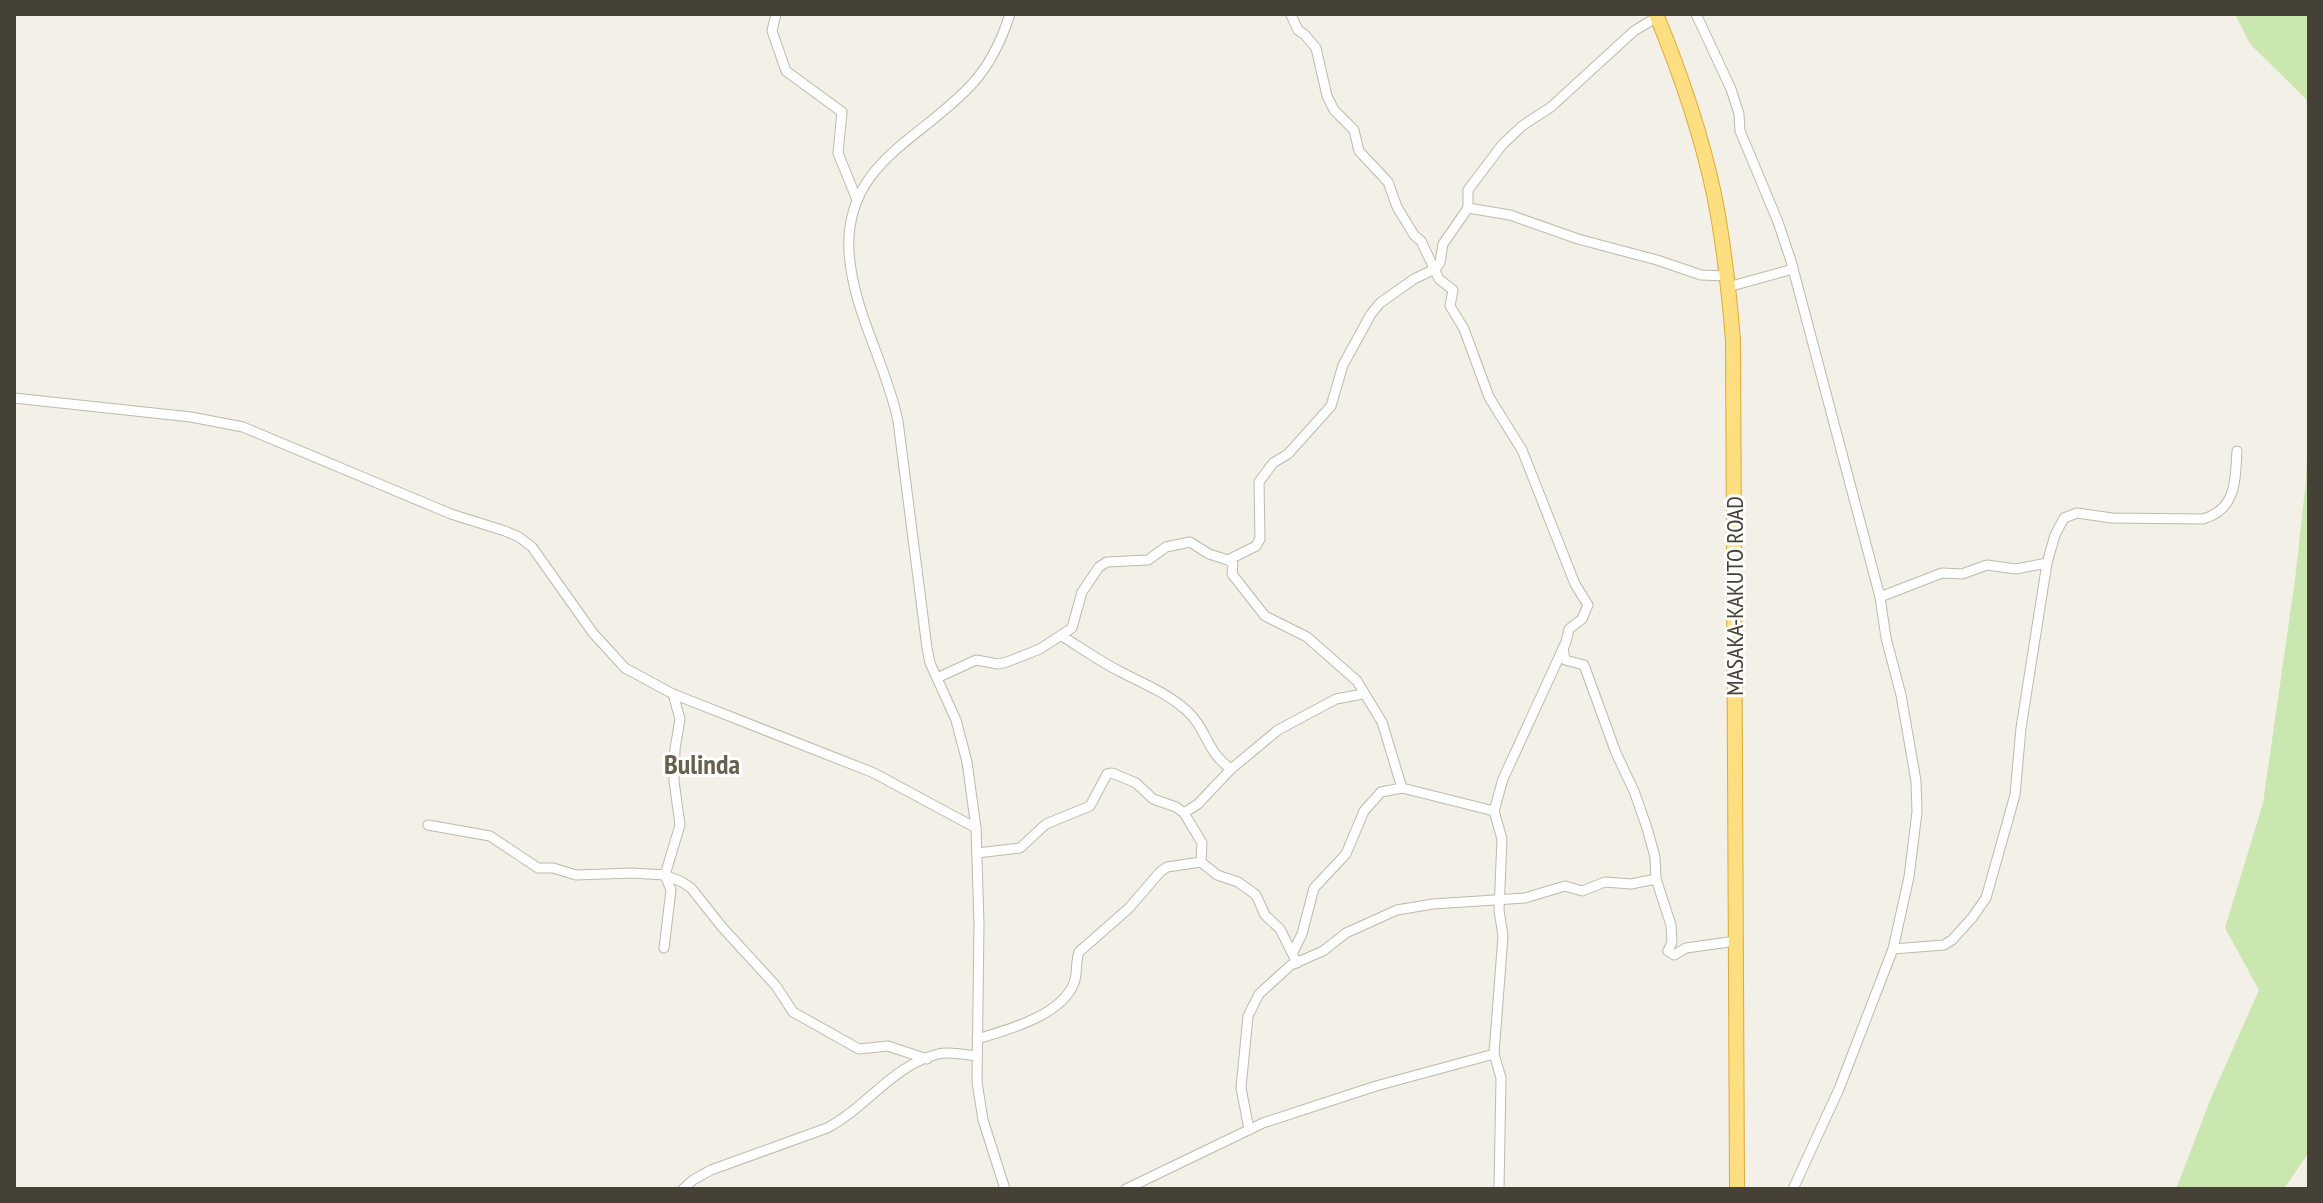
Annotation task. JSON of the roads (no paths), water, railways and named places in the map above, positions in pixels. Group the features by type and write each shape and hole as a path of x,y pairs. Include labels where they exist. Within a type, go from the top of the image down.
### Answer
{"highway":[{"name":"MASAKA-KAKUTO ROAD","path":"1656,16 1696,126 1714,192 1728,281 1733,388 1737,1189"}],"street":[{"path":"776,14 772,31 786,71 842,112 838,153 857,200"},
{"path":"1005,1189 983,1120 977,1082 980,955 976,828 962,742 951,705 937,678 927,648 898,421 894,401 858,308 852,281 849,233 857,200 876,168 975,82 996,49 1010,14"},
{"path":"1696,14 1737,104 1740,131 1778,222 1793,269 1880,597 1918,795 1909,877 1893,949 1833,1102 1793,1189"},
{"path":"1291,15 1298,30 1316,48 1327,96 1334,110 1354,130 1359,151 1388,182 1397,207 1421,241 1439,279 1453,290 1450,306 1464,329 1489,397 1522,450 1575,584 1588,605 1582,619 1569,629 1503,779 1494,811 1502,839 1500,899 1503,936 1494,1054 1501,1078 1499,1189"},
{"path":"1228,560 1256,546 1260,539 1259,482 1273,463 1288,454 1331,406 1343,365 1380,303 1440,263 1443,244 1468,208 1468,190 1502,145 1522,126 1551,107 1634,31 1656,16"},
{"path":"1468,208 1510,215 1578,239 1728,281 1793,269"},
{"path":"14,398 191,417 243,427 451,514 519,537 539,555 605,649 625,668 673,694 874,773 976,828"},
{"path":"1893,949 1944,945 1962,929 1986,898 2015,795 2021,728 2047,563 2057,528 2064,518 2077,513 2112,518 2203,519 2213,516 2235,490 2237,451"},
{"path":"937,678 972,661 998,664 1040,649 1072,628 1082,592 1092,574 1107,562 1148,560 1161,549 1190,542 1233,564 1232,574 1265,616 1307,637 1348,671 1382,722 1402,788"},
{"path":"1880,597 1942,573 1962,574 1987,565 2016,569 2047,563"},
{"path":"1062,636 1122,673 1141,680 1186,710 1198,722 1218,761 1231,769"},
{"path":"1563,648 1565,660 1581,663 1586,669 1616,753 1634,791 1647,828 1655,857 1656,879 1671,925 1672,942 1668,948 1671,954 1678,955 1686,948 1736,941"},
{"path":"1184,813 1198,804 1231,769 1278,730 1322,705 1356,693 1363,694"},
{"path":"664,948 671,890 665,875 680,825 674,781 680,719 673,694"},
{"path":"977,853 1020,848 1046,824 1090,806 1109,773 1136,783 1153,799 1184,813 1202,843 1201,862"},
{"path":"1249,1129 1241,1088 1248,1016 1259,994 1295,958 1314,888 1346,854 1364,811 1381,792 1402,788 1494,811"},
{"path":"428,825 490,836 538,868 553,868 576,875 665,875 691,888 776,986 793,1012 859,1049 888,1046 927,1059"},
{"path":"977,1039 1021,1027 1053,1007 1073,987 1079,952 1129,908 1167,867 1201,862 1217,875 1238,882 1256,895 1265,915 1280,929 1295,958"},
{"path":"1295,958 1323,951 1346,933 1397,910 1525,898 1565,886 1582,891 1605,882 1631,884 1656,879"},
{"path":"683,1189 711,1170 806,1138 840,1122 890,1079 938,1054 977,1056"},
{"path":"1126,1189 1249,1129 1376,1086 1494,1054"}],"district":[{"name":"Bulinda","path":"702,763"}]}
